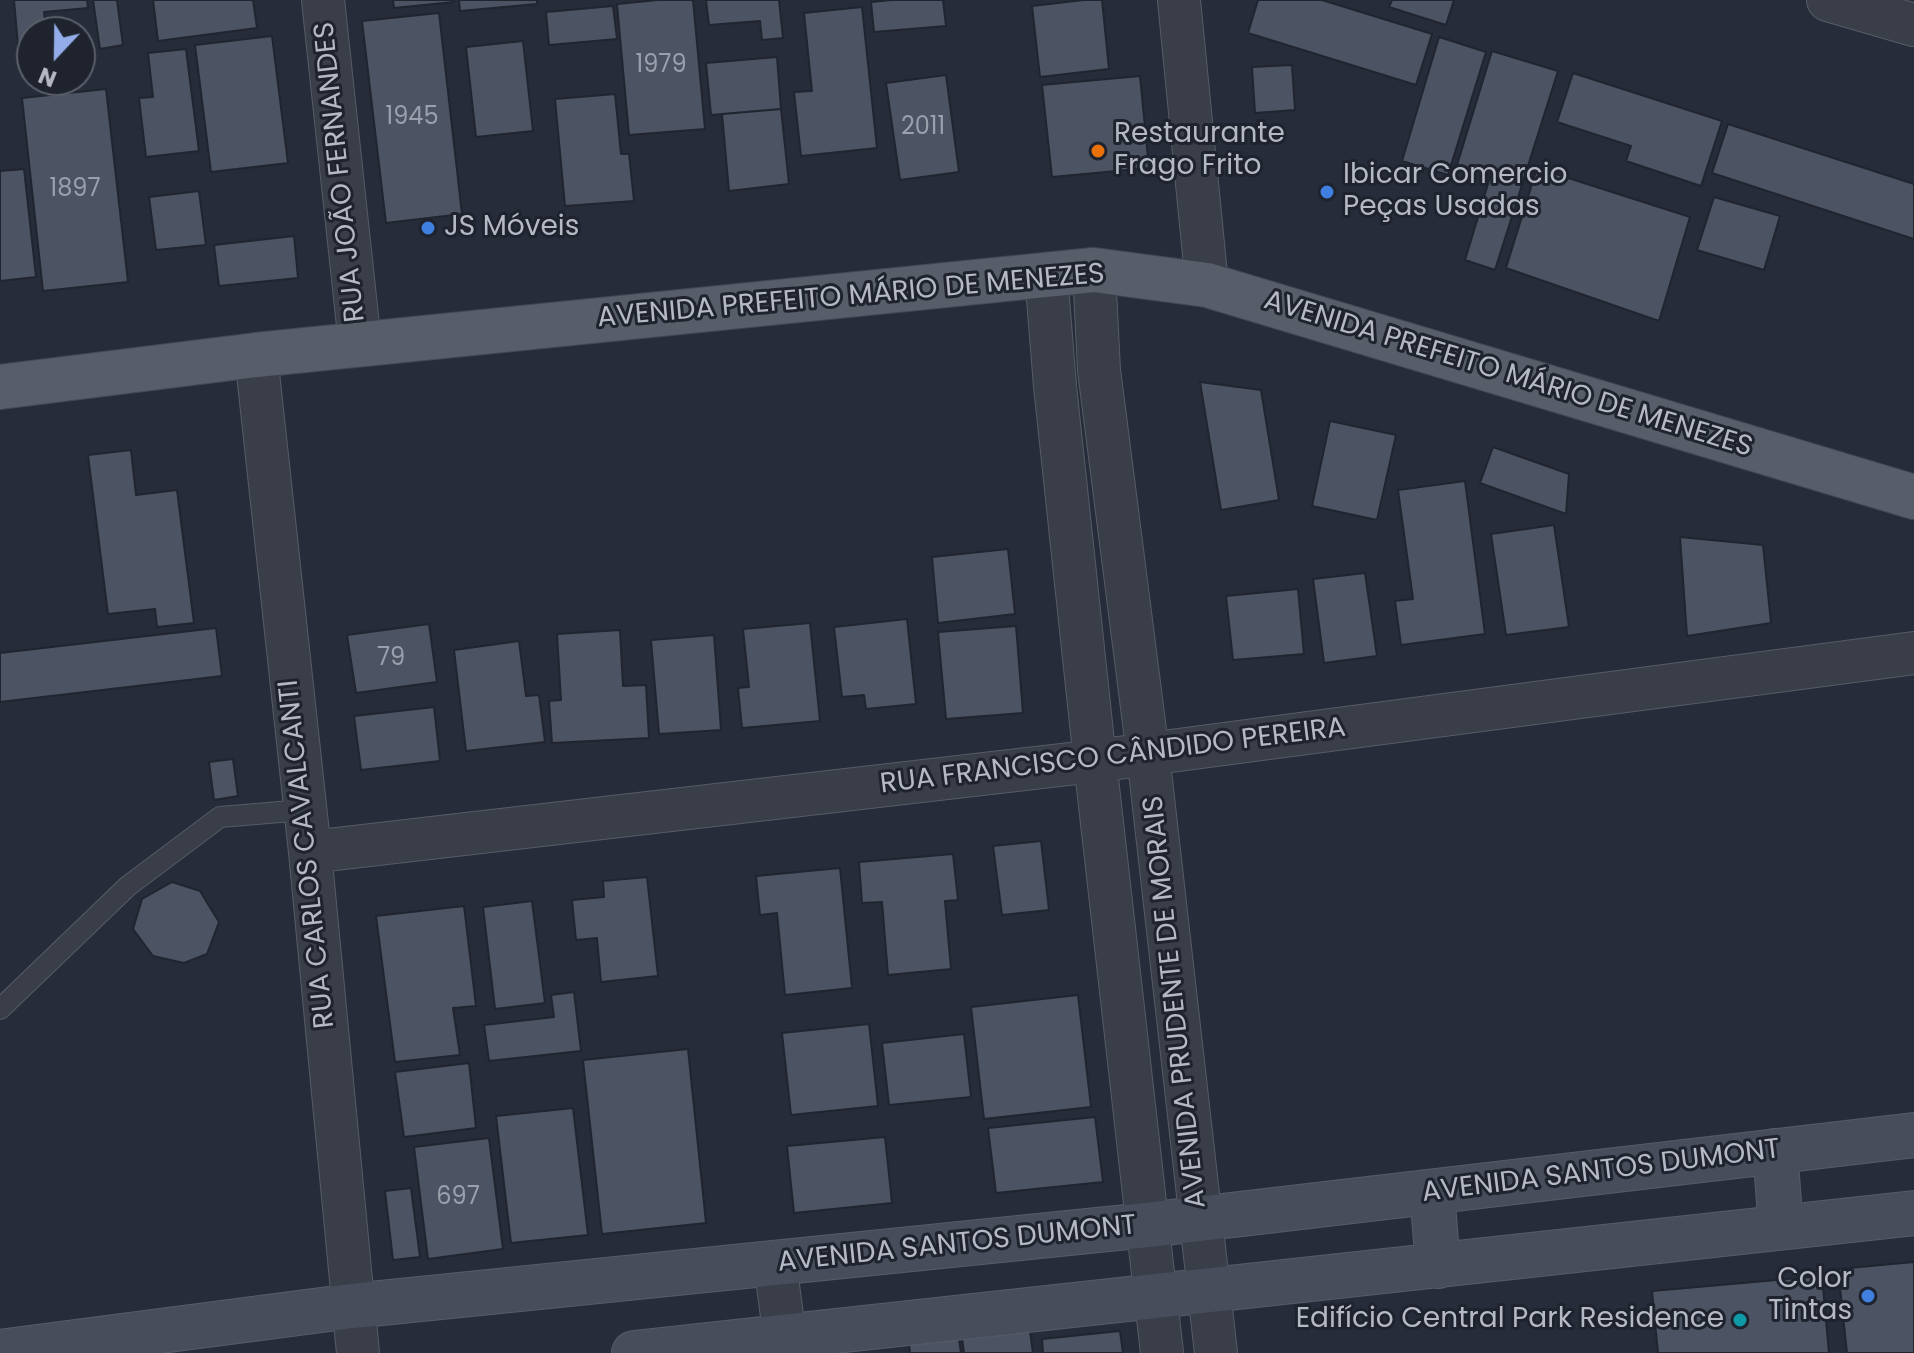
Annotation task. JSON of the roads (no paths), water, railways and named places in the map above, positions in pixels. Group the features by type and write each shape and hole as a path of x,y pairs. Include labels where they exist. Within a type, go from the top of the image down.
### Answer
{"main road":[{"name":"AVENIDA PREFEITO MÁRIO DE MENEZES","path":"0,387 256,355 1094,270 1207,285 1914,497"},
{"name":"AVENIDA SANTOS DUMONT","path":"0,1352 352,1306 1147,1225 1914,1135"},
{"path":"1775,1151 1781,1227"},
{"path":"1432,1192 1438,1266"},
{"path":"634,1353 786,1344 1155,1297 1914,1213"}],"street":[{"name":"RUA JOÃO FERNANDES","path":"323,0 360,344"},
{"path":"1179,0 1207,285"},
{"path":"1828,0 1914,25"},
{"name":"AVENIDA PRUDENTE DE MORAIS","path":"1094,270 1099,370 1148,754 1216,1353"},
{"name":"AVENIDA PRUDENTE DE MORAIS","path":"1046,274 1095,761 1162,1353"},
{"name":"RUA CARLOS CAVALCANTI","path":"256,355 310,852 358,1353"},
{"name":"RUA FRANCISCO CÂNDIDO PEREIRA","path":"310,852 1095,761 1914,653"},
{"path":"775,1263 786,1344"}],"lane":[{"path":"0,1009 128,886 220,817 304,810"}],"place":[{"name":"Restaurante Frago Frito","path":"1098,151"},
{"name":"Ibicar Comercio Peças Usadas","path":"1327,192"},
{"name":"JS Móveis","path":"428,228"},
{"name":"Color Tintas","path":"1868,1296"},
{"name":"Edifício Central Park Residence","path":"1740,1320"}]}
